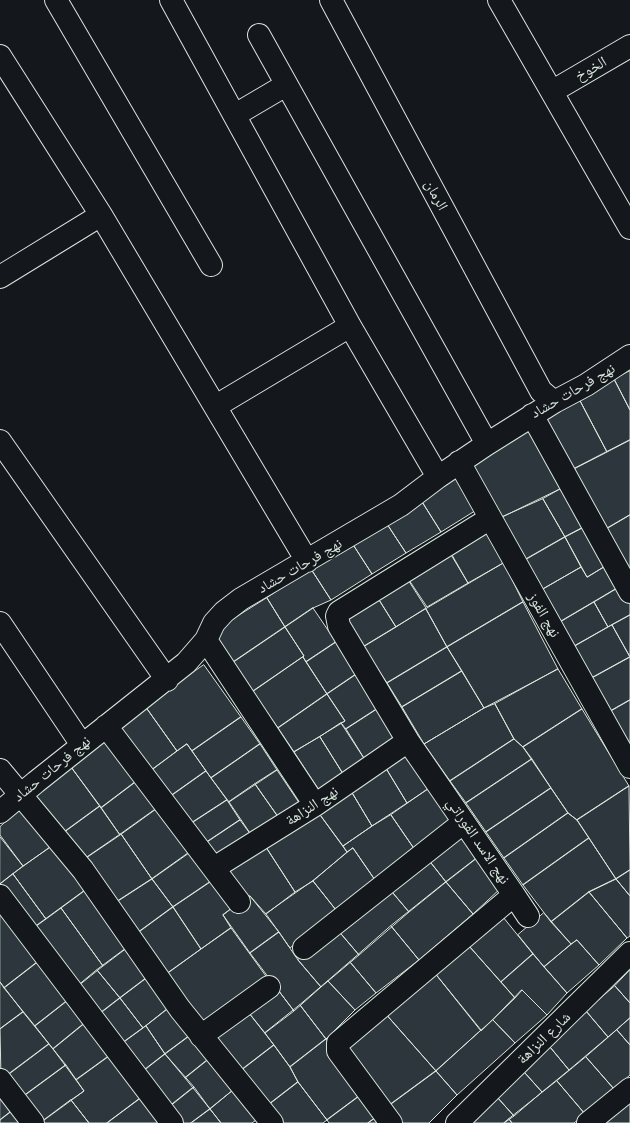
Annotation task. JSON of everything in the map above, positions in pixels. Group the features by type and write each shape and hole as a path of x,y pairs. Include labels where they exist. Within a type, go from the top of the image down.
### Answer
{"street":[{"path":"56,0 210,265"},
{"path":"171,0 350,326 438,477"},
{"name":"الرمان","path":"331,0 547,396"},
{"path":"499,0 552,91 622,198 630,228"},
{"path":"259,35 487,444"},
{"name":"الخوخ","path":"552,91 630,46"},
{"path":"0,56 101,215 307,561"},
{"path":"235,115 286,85"},
{"path":"0,277 101,215"},
{"path":"216,406 350,326"},
{"name":"نهج فرحات حشاد","path":"0,812 106,726 167,680 186,663 206,640 214,623 224,612 241,599 401,505 459,462 532,415 547,396 586,385 630,356"},
{"path":"532,415 630,592"},
{"path":"0,440 167,680"},
{"name":"نهج الفوز","path":"459,462 489,519 630,767"},
{"name":"نهج الاسد الفوراتي","path":"391,1123 338,1051 338,1043 514,895 408,741 339,626 337,616 339,612 489,519"},
{"path":"0,624 82,745"},
{"path":"206,640 315,805"},
{"path":"106,726 240,902"},
{"name":"نهج النزاهة","path":"214,868 315,805 408,741"},
{"path":"0,770 22,794 83,870 180,1009 272,1123"},
{"path":"304,948 464,822"},
{"path":"514,895 528,916"},
{"path":"0,896 172,1123"},
{"name":"شارع النزاهة","path":"457,1123 630,954"},
{"path":"202,1036 269,987"},
{"path":"0,1080 33,1123"},
{"path":"588,1123 630,1089"}],"building":[{"path":"630,371 630,410 614,379"},
{"path":"614,379 630,410 630,440 607,452 578,397"},
{"path":"578,397 607,452 568,472 538,418"},
{"path":"536,426 566,486 498,519 469,459"},
{"path":"630,440 630,515 601,532 568,472"},
{"path":"456,474 478,509 441,532 419,497"},
{"path":"566,486 588,525 565,537 543,499"},
{"path":"419,497 441,532 406,553 385,521"},
{"path":"543,499 565,537 523,561 498,519"},
{"path":"630,515 630,572 601,532"},
{"path":"385,521 406,553 372,574 352,543"},
{"path":"588,525 609,564 587,577 565,537"},
{"path":"484,527 505,562 468,583 448,548"},
{"path":"565,537 581,567 541,590 523,561"},
{"path":"352,543 372,574 331,600 311,569"},
{"path":"447,548 468,583 427,607 405,574"},
{"path":"504,563 523,602 447,647 426,609"},
{"path":"609,564 621,586 560,622 541,590 581,567 587,577"},
{"path":"311,569 331,600 313,608 285,627 267,598"},
{"path":"405,575 426,608 396,627 376,595"},
{"path":"621,586 630,601 630,615 608,627 594,602"},
{"path":"376,595 396,627 363,647 344,615"},
{"path":"267,598 285,627 232,663 211,633"},
{"path":"523,602 558,669 484,708 447,647"},
{"path":"594,602 608,627 573,647 560,622"},
{"path":"313,608 336,642 306,662 303,657 304,656 285,627"},
{"path":"426,609 447,647 387,683 363,647"},
{"path":"630,615 630,657 612,625"},
{"path":"612,625 630,657 590,679 573,647"},
{"path":"285,627 304,656 252,692 232,663"},
{"path":"336,642 358,673 327,694 306,662"},
{"path":"447,647 462,671 402,707 387,683"},
{"path":"303,657 327,694 278,728 252,692"},
{"path":"630,657 630,700 609,712 590,679"},
{"path":"204,665 241,717 192,751 187,744 177,751 145,706"},
{"path":"558,669 582,709 523,747 514,739 495,704"},
{"path":"462,671 484,708 424,744 402,707"},
{"path":"358,673 380,707 346,729 341,723 345,721 327,694"},
{"path":"327,694 345,721 294,752 278,728"},
{"path":"630,700 630,748 609,712"},
{"path":"495,704 514,739 450,781 424,744 484,708"},
{"path":"145,706 177,751 149,772 114,728"},
{"path":"380,707 403,740 367,763 346,729"},
{"path":"582,709 629,786 577,820 568,813 523,747"},
{"path":"241,717 260,744 211,778 192,751"},
{"path":"341,723 367,763 345,777 320,737"},
{"path":"104,737 142,777 101,808 71,767"},
{"path":"320,737 345,777 321,793 294,752"},
{"path":"514,739 523,747 532,759 466,803 450,781"},
{"path":"187,744 206,771 168,798 149,772"},
{"path":"260,744 277,770 229,802 211,778"},
{"path":"407,750 431,787 407,803 384,765"},
{"path":"532,759 551,788 486,832 466,803"},
{"path":"384,765 407,803 372,826 348,786"},
{"path":"71,767 100,806 63,833 35,796"},
{"path":"277,770 302,807 281,821 255,784"},
{"path":"206,771 227,800 187,826 168,798"},
{"path":"142,777 163,804 120,835 101,808"},
{"path":"255,784 281,821 254,839 229,802"},
{"path":"348,786 372,826 343,846 315,808"},
{"path":"629,786 630,870 616,879 577,820"},
{"path":"431,787 456,822 415,850 391,815"},
{"path":"551,788 568,813 504,858 486,832"},
{"path":"227,800 240,820 201,846 187,826"},
{"path":"26,804 59,841 23,866 0,835 0,827"},
{"path":"163,804 196,848 152,879 121,834"},
{"path":"100,806 120,835 86,858 63,833"},
{"path":"315,808 347,852 313,881 295,892 262,841"},
{"path":"568,813 577,820 589,838 523,885 504,858"},
{"path":"391,815 415,850 375,880 353,848 347,852 343,846"},
{"path":"240,820 254,839 215,866 201,846"},
{"path":"456,832 477,858 446,882 424,854"},
{"path":"121,834 152,879 118,901 86,858"},
{"path":"0,837 23,866 0,884"},
{"path":"589,838 616,879 589,892 551,922 523,885"},
{"path":"59,841 91,886 46,919 13,874"},
{"path":"262,841 295,892 266,914 250,896 240,902 216,871"},
{"path":"197,847 219,876 173,907 152,879"},
{"path":"353,848 375,880 336,910 313,881"},
{"path":"424,854 446,882 409,912 387,886"},
{"path":"477,858 501,888 473,914 446,882"},
{"path":"630,870 630,896 616,879"},
{"path":"13,874 46,919 28,932 0,896 0,884"},
{"path":"219,876 238,903 223,915 231,928 201,949 173,907"},
{"path":"152,879 173,907 132,937 118,901"},
{"path":"616,879 630,896 630,936 627,938 589,892"},
{"path":"313,881 336,910 290,948 266,914"},
{"path":"446,882 473,914 419,960 391,926"},
{"path":"91,886 132,944 103,966 61,908"},
{"path":"387,886 409,912 359,955 336,928"},
{"path":"589,892 627,938 599,965 577,940 571,944 551,922"},
{"path":"250,896 279,932 250,953 223,915"},
{"path":"0,900 44,957 4,988 0,982"},
{"path":"173,907 201,949 161,978 132,937"},
{"path":"61,908 103,966 73,990 28,932"},
{"path":"544,913 571,944 544,967 518,935"},
{"path":"503,917 533,954 501,982 469,946"},
{"path":"391,926 419,960 376,993 350,962"},
{"path":"231,928 271,983 201,1033 161,978"},
{"path":"336,928 359,955 321,987 298,960"},
{"path":"279,932 298,960 321,987 294,1011 250,953"},
{"path":"577,940 599,965 567,993 544,967"},
{"path":"132,944 153,973 120,998 97,970"},
{"path":"469,946 515,998 481,1031 434,972"},
{"path":"533,954 567,993 547,1015 522,990 515,998 501,982"},
{"path":"44,957 72,997 35,1026 4,988"},
{"path":"350,962 376,993 355,1010 328,981"},
{"path":"97,970 120,998 94,1018 73,990"},
{"path":"630,970 630,1003 615,986"},
{"path":"434,972 481,1030 436,1071 384,1012"},
{"path":"153,973 175,1003 143,1028 120,998"},
{"path":"328,981 355,1010 326,1039 300,1005"},
{"path":"0,982 23,1012 0,1029"},
{"path":"275,986 294,1011 265,1033 245,1008"},
{"path":"615,986 630,1003 630,1018 608,1037 586,1011"},
{"path":"522,990 547,1015 515,1043 493,1020"},
{"path":"72,997 91,1018 53,1049 35,1026"},
{"path":"120,998 143,1028 117,1047 94,1018"},
{"path":"175,1003 196,1031 165,1054 146,1026"},
{"path":"300,1005 326,1039 290,1067 265,1033"},
{"path":"245,1008 274,1045 235,1075 206,1037"},
{"path":"586,1011 608,1037 569,1070 550,1047"},
{"path":"23,1012 49,1044 1,1080 0,1029"},
{"path":"384,1012 436,1071 387,1107 338,1047"},
{"path":"91,1018 116,1051 76,1080 53,1049"},
{"path":"630,1018 630,1045 617,1030"},
{"path":"493,1020 515,1043 457,1095 436,1071"},
{"path":"146,1026 165,1054 138,1075 117,1047"},
{"path":"617,1030 630,1045 630,1075 614,1089 586,1057"},
{"path":"196,1031 215,1054 185,1078 165,1054"},
{"path":"326,1039 366,1091 327,1120 298,1082 290,1067"},
{"path":"49,1044 66,1065 17,1101 1,1080"},
{"path":"274,1045 290,1067 298,1082 263,1109 235,1075"},
{"path":"550,1047 569,1070 542,1092 525,1073"},
{"path":"116,1051 146,1094 107,1123 89,1123 71,1100 84,1091 76,1080"},
{"path":"165,1054 194,1087 164,1111 138,1075"},
{"path":"215,1054 240,1084 210,1109 185,1078"},
{"path":"586,1057 614,1089 585,1114 557,1081"},
{"path":"66,1065 84,1091 40,1123 17,1101"},
{"path":"436,1071 457,1095 429,1123 400,1123 387,1107"},
{"path":"525,1073 542,1092 514,1116 497,1097"},
{"path":"557,1081 585,1114 574,1123 512,1123 509,1119"},
{"path":"298,1082 327,1120 323,1123 274,1123 263,1109"},
{"path":"0,1084 17,1107 0,1120"},
{"path":"240,1085 263,1115 252,1123 221,1123 210,1109"},
{"path":"194,1087 210,1109 191,1123 174,1123 165,1110"},
{"path":"366,1091 382,1113 368,1123 329,1123 327,1120"},
{"path":"146,1094 166,1123 107,1123"},
{"path":"497,1097 514,1116 504,1123 470,1123"},
{"path":"71,1100 89,1123 40,1123"},
{"path":"630,1102 630,1123 602,1123"},
{"path":"17,1107 30,1123 0,1123 0,1120"},
{"path":"210,1109 221,1123 191,1123"},
{"path":"382,1113 389,1123 368,1123"},
{"path":"509,1119 512,1123 504,1123"}]}
